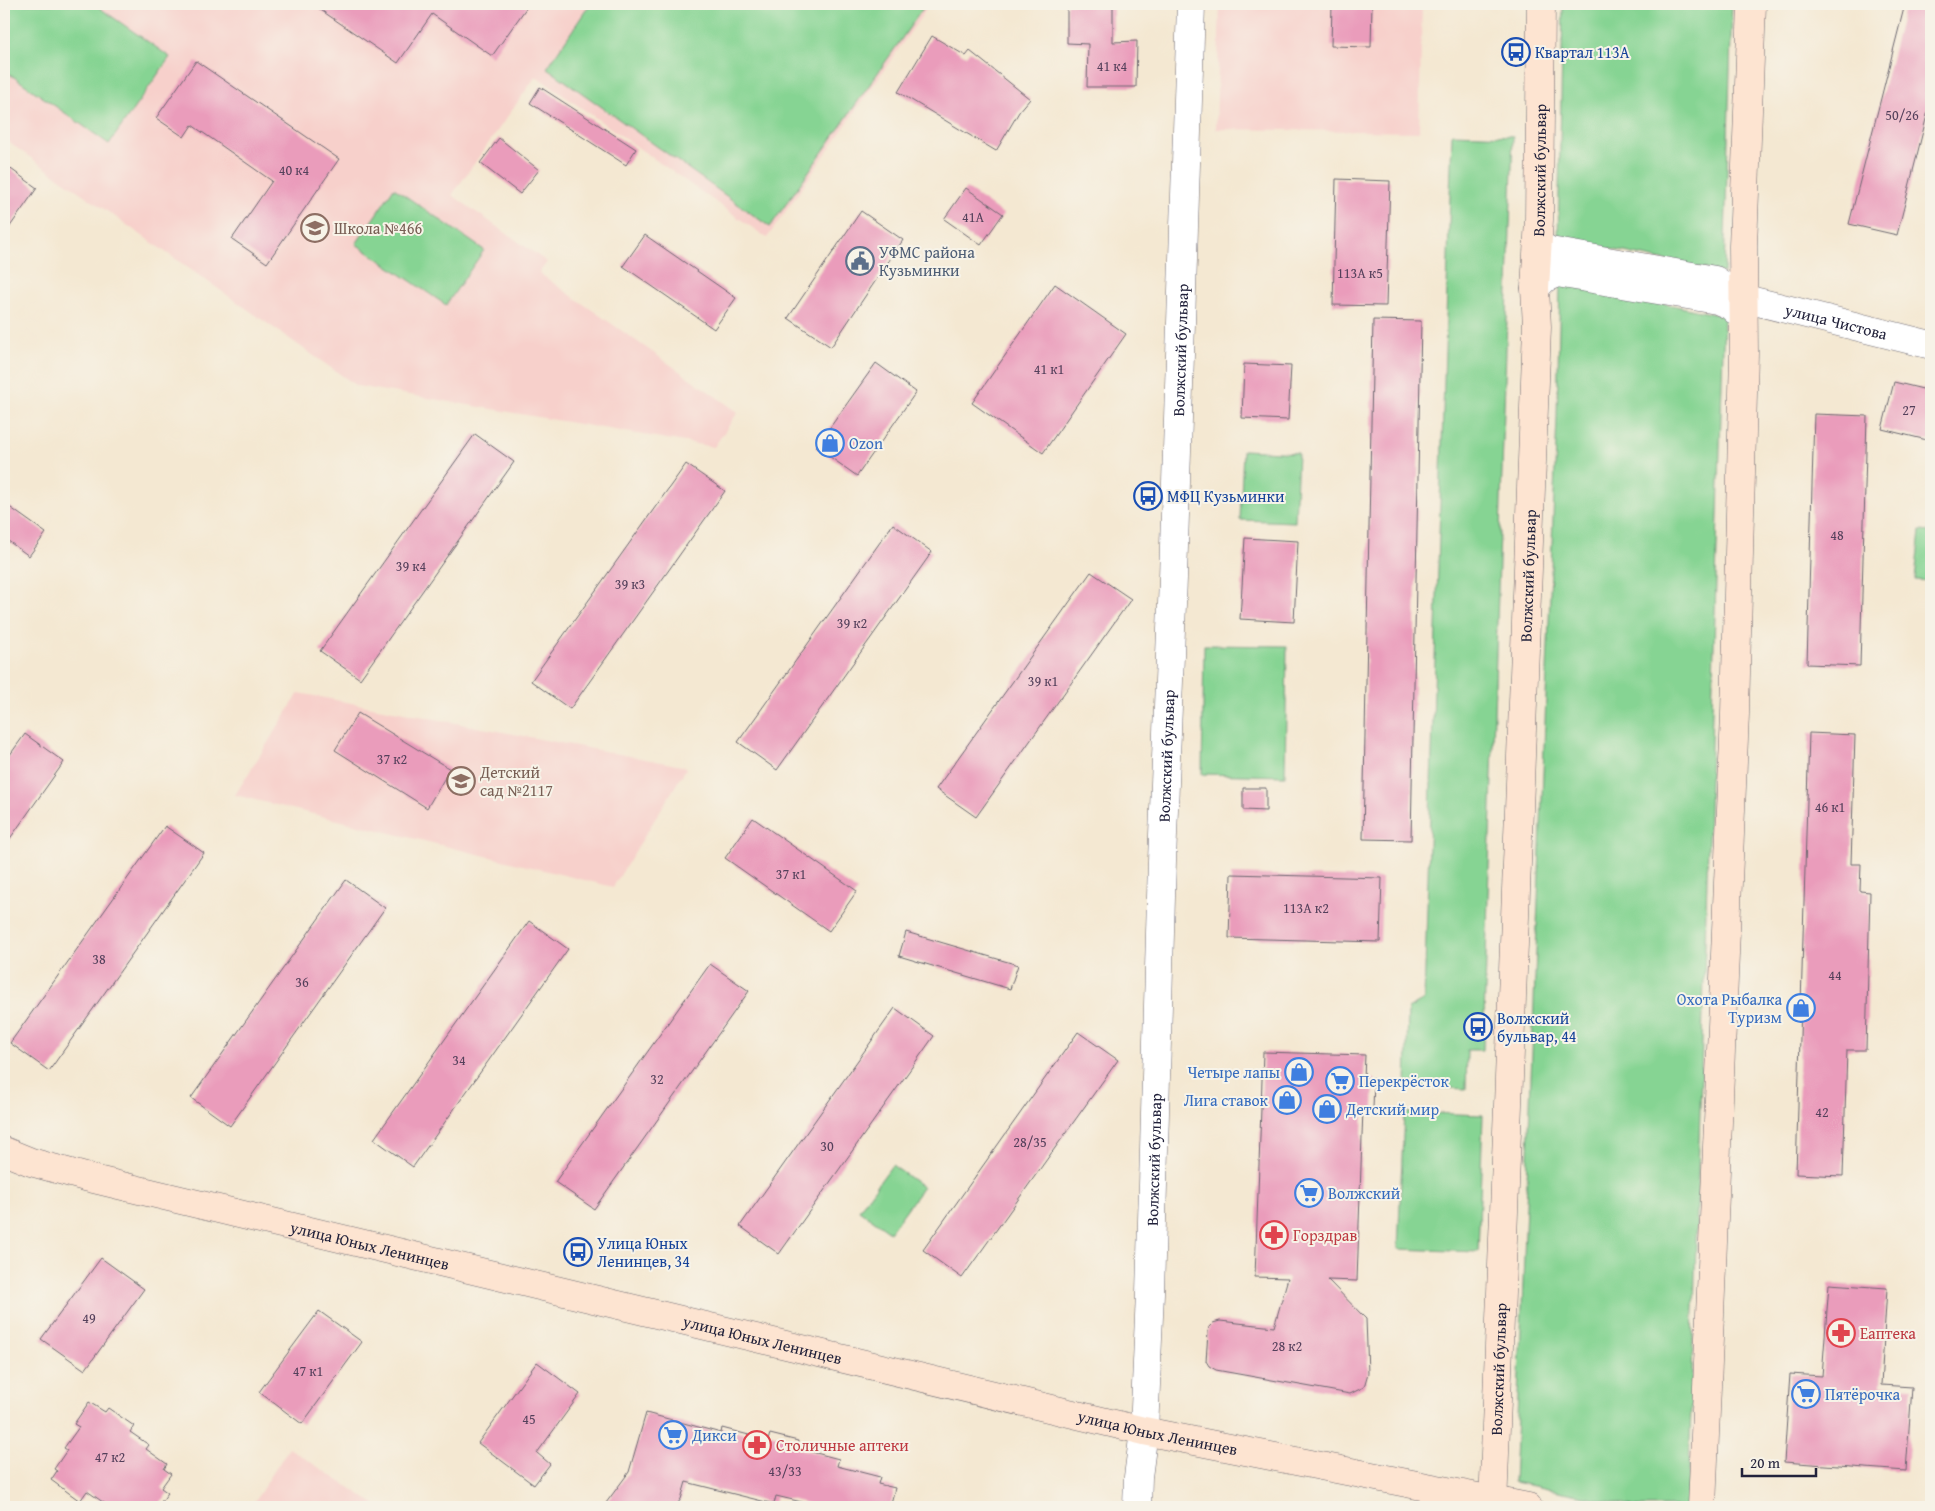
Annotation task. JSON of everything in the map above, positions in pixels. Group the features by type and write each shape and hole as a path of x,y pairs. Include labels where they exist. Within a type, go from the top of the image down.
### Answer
{"main road":[{"name":"Волжский бульвар","path":"1493,1504 1536,327 1535,288 1538,244 1542,4"},
{"path":"1702,1507 1735,714 1744,352 1743,308 1752,4"},
{"name":"улица Юных Ленинцев","path":"4,1151 31,1162 89,1178 1144,1431 1493,1504 1528,1507"}],"street":[{"name":"Волжский бульвар","path":"1137,1507 1138,1477 1144,1431 1150,1293 1162,861 1191,4"},
{"path":"1538,244 1550,251 1715,280 1743,308"},
{"path":"1535,288 1545,278 1557,273 1717,300 1731,306 1743,308"},
{"name":"улица Чистова","path":"1743,308 1931,345"}],"shaded area":[{"path":"4,4 930,4 767,238 536,76 452,195 547,262 539,273 738,412 714,447 357,386 4,139"},
{"path":"1220,4 1422,4 1419,132 1216,129"},
{"name":"Детский сад №2117","path":"299,693 687,767 613,887 235,795"},
{"path":"289,1448 379,1507 251,1507"}],"green space":[{"path":"4,4 94,4 170,57 109,144 4,70"},
{"path":"590,4 926,4 770,227 547,68"},
{"path":"1563,4 1732,4 1724,273 1558,238"},
{"path":"1452,134 1513,136 1483,1050 1467,1050 1466,1089 1406,1086 1408,1009 1424,1000"},
{"path":"394,188 484,250 446,305 356,244"},
{"path":"1560,282 1724,316 1688,1507 1638,1507 1514,1482 1557,417"},
{"path":"1243,450 1298,453 1295,522 1240,520"},
{"path":"1920,531 1931,532 1931,581 1915,580"},
{"path":"1204,645 1287,646 1285,776 1202,774"},
{"path":"1404,1112 1483,1115 1478,1252 1398,1249"},
{"path":"892,1165 923,1187 890,1232 859,1210"}],"building":[{"path":"312,4 529,4 492,56 432,14 398,63"},
{"path":"1067,4 1113,4 1113,42 1137,41 1136,87 1087,87 1088,44 1067,43"},
{"path":"1332,4 1372,4 1371,47 1331,46"},
{"path":"1905,4 1931,4 1931,99 1897,235 1849,224"},
{"path":"932,36 966,56 970,51 1030,99 1019,112 996,151 898,92"},
{"path":"196,61 339,159 267,263 232,239 272,181 192,125 184,137 156,118"},
{"path":"540,87 636,149 626,165 530,103"},
{"path":"499,138 539,170 520,194 480,163"},
{"path":"4,164 37,188 4,235"},
{"path":"1336,179 1390,181 1386,306 1333,305"},
{"path":"966,188 1003,214 981,245 944,219"},
{"path":"861,211 903,240 831,347 788,318"},
{"path":"645,235 736,298 714,329 623,266"},
{"path":"1055,284 1126,334 1043,453 972,403"},
{"path":"1373,320 1421,321 1411,840 1363,839"},
{"path":"876,363 916,392 857,476 816,447"},
{"path":"1244,364 1291,366 1288,420 1242,418"},
{"path":"1894,382 1931,391 1931,441 1882,429"},
{"path":"1814,414 1867,416 1860,666 1807,664"},
{"path":"475,434 514,462 360,679 320,651"},
{"path":"686,464 725,491 570,709 531,681"},
{"path":"4,503 46,533 29,556 4,538"},
{"path":"893,524 932,552 777,770 738,742"},
{"path":"1245,538 1298,541 1294,622 1240,619"},
{"path":"1091,572 1131,599 976,817 936,789"},
{"path":"358,713 450,769 427,808 335,750"},
{"path":"1809,733 1855,735 1851,864 1861,864 1860,891 1870,892 1866,1050 1847,1050 1843,1176 1796,1174"},
{"path":"25,734 64,762 4,847 4,763"},
{"path":"1243,788 1266,788 1266,811 1243,810"},
{"path":"753,818 857,891 829,931 725,858"},
{"path":"165,826 204,853 49,1071 10,1043"},
{"path":"1231,874 1382,878 1380,942 1229,938"},
{"path":"346,880 385,908 230,1126 191,1098"},
{"path":"529,921 568,949 413,1167 374,1139"},
{"path":"906,932 1018,965 1010,989 899,956"},
{"path":"710,964 749,991 594,1209 555,1182"},
{"path":"895,1008 934,1036 779,1254 740,1226"},
{"path":"1078,1032 1118,1060 962,1278 923,1250"},
{"name":"Волжский","path":"1263,1052 1365,1055 1364,1078 1374,1079 1373,1109 1363,1108 1357,1281 1328,1280 1366,1319 1368,1373 1364,1387 1350,1394 1216,1370 1209,1366 1206,1361 1208,1332 1209,1327 1213,1323 1220,1321 1274,1327 1288,1278 1255,1277"},
{"path":"101,1258 144,1289 85,1370 41,1339"},
{"path":"1829,1284 1887,1288 1881,1385 1912,1387 1906,1471 1784,1462 1790,1374 1822,1376"},
{"path":"319,1311 362,1342 302,1424 259,1392"},
{"path":"537,1362 580,1394 537,1453 550,1464 534,1485 478,1443"},
{"path":"89,1402 105,1412 108,1408 134,1426 130,1432 149,1445 146,1449 167,1464 164,1469 171,1474 161,1488 168,1493 157,1507 110,1507 87,1491 80,1501 51,1480 57,1471 54,1469 67,1450 64,1448 79,1427 74,1424"},
{"path":"646,1413 721,1433 722,1428 768,1440 770,1434 798,1441 797,1448 839,1459 837,1466 880,1477 878,1484 895,1488 890,1507 823,1507 776,1496 774,1504 686,1482 681,1499 675,1507 603,1507 629,1472"}],"place":[{"name":"Квартал 113А","path":"1516,52"},
{"name":"Школа №466","path":"315,228"},
{"name":"УФМС района Кузьминки","path":"860,261"},
{"name":"Ozon","path":"830,443"},
{"name":"МФЦ Кузьминки","path":"1148,496"},
{"name":"Детский сад №2117","path":"461,781"},
{"name":"Охота Рыбалка Туризм","path":"1801,1008"},
{"name":"Волжский бульвар, 44","path":"1478,1027"},
{"name":"Четыре лапы","path":"1299,1072"},
{"name":"Перекрёсток","path":"1340,1081"},
{"name":"Лига ставок","path":"1287,1100"},
{"name":"Детский мир","path":"1327,1109"},
{"name":"Волжский","path":"1309,1193"},
{"name":"Горздрав","path":"1274,1235"},
{"name":"Улица Юных Ленинцев, 34","path":"578,1252"},
{"name":"Еаптека","path":"1841,1333"},
{"name":"Пятёрочка","path":"1806,1394"},
{"name":"Дикси","path":"673,1435"},
{"name":"Столичные аптеки","path":"757,1445"}]}
